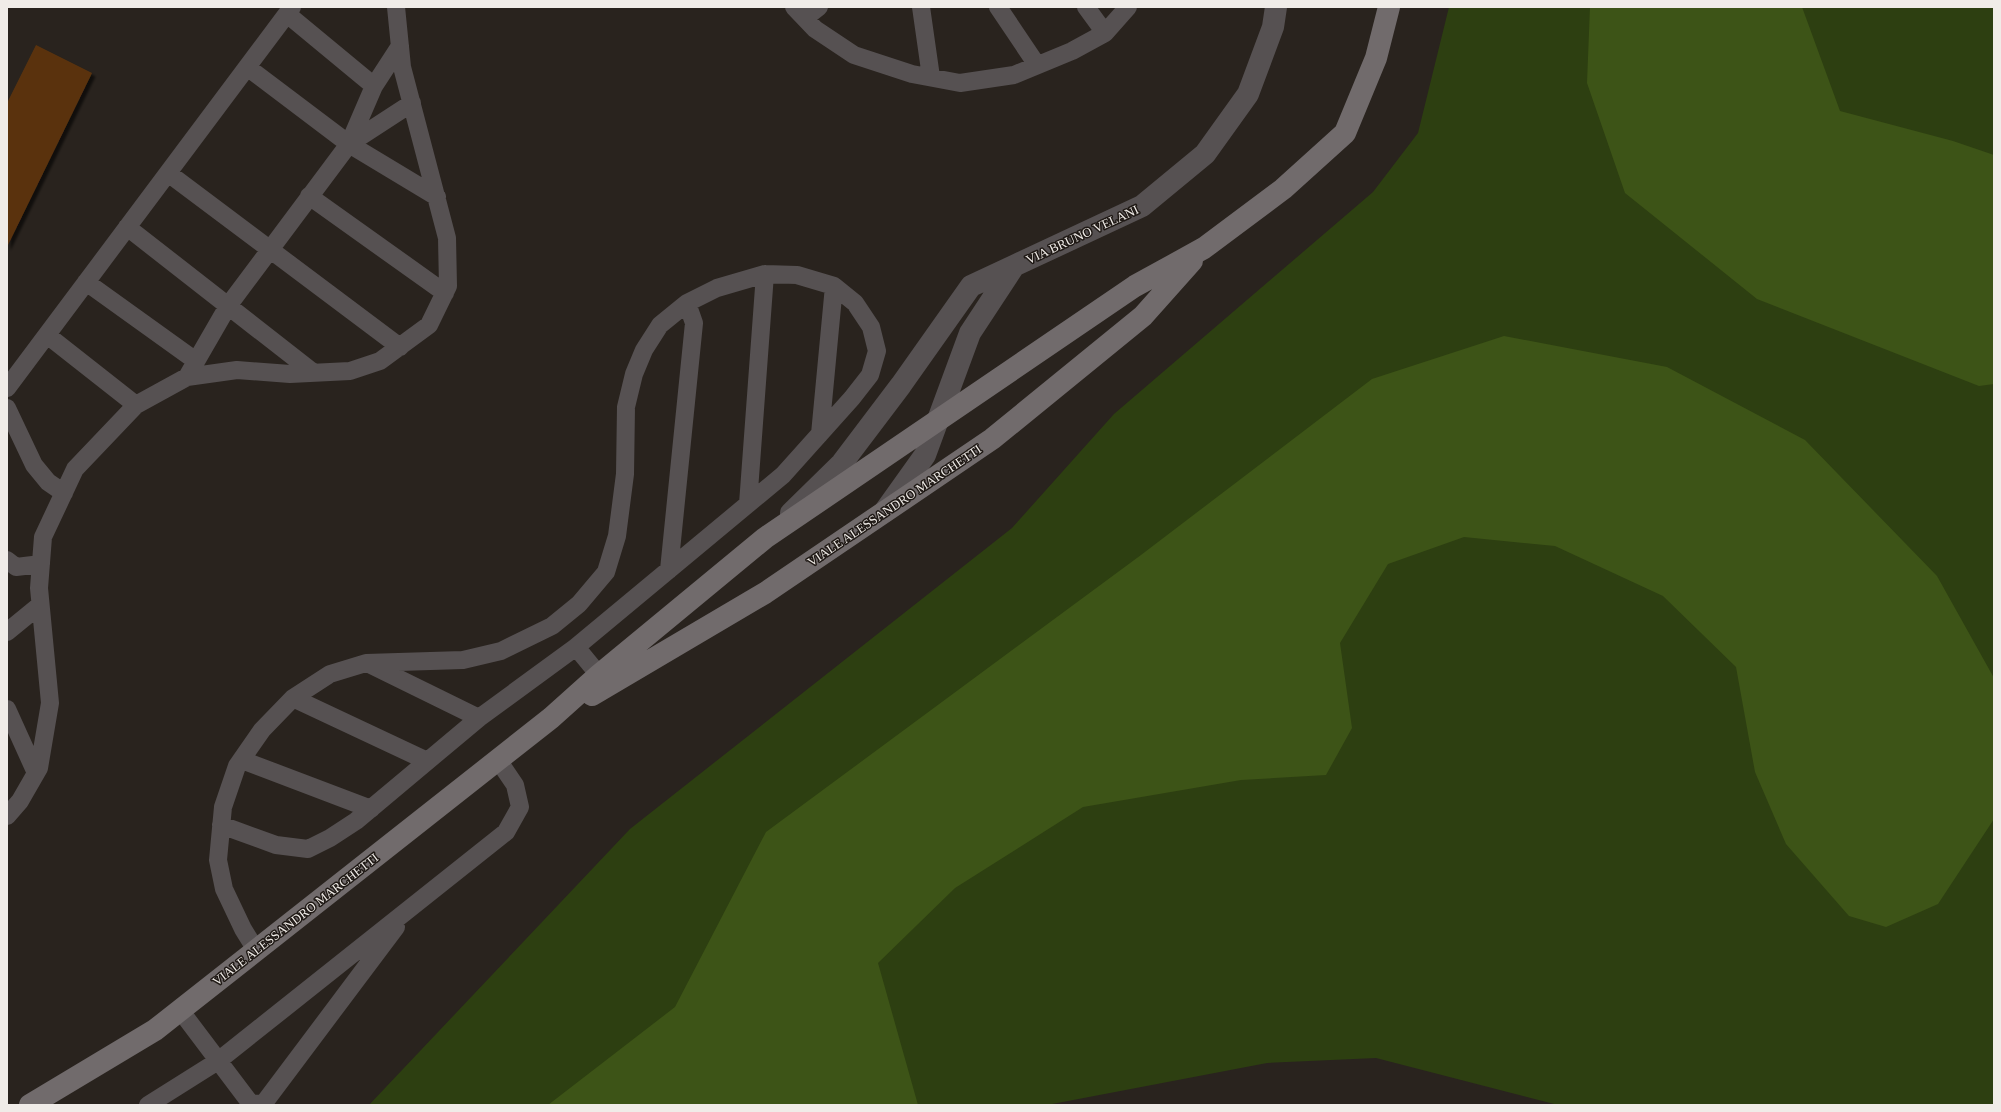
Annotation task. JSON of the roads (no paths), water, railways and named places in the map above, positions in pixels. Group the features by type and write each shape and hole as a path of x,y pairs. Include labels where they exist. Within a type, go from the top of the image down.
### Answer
{"street":[{"name":"VIA BRUNO VELANI","path":"765,538 842,463 902,385 971,286 1142,206 1205,154 1248,94 1273,27 1276,7"},
{"name":"VIALE ALESSANDRO MARCHETTI","path":"30,1105 155,1030 551,718 599,675 765,538 937,423 1135,286 1204,248 1283,189 1345,133 1376,58 1389,7"},
{"name":"VIALE ALESSANDRO MARCHETTI","path":"551,718 765,593 992,439 1143,316 1204,248"},
{"name":"VIA BRUNO VELANI","path":"884,511 925,455 970,333 1015,265"}],"lane":[{"path":"799,12 820,7"},
{"path":"921,7 931,77"},
{"path":"998,7 1037,66"},
{"path":"1086,7 1105,33"},
{"path":"799,12 815,28 854,55 912,74 960,83 1014,75 1072,51 1105,33 1128,7"},
{"path":"7,816 20,802 39,768 50,704 39,588 43,537 75,469 136,405 187,377 237,370 290,374 350,371 380,361 429,325 448,286 447,238 402,67 394,9"},
{"path":"7,388 289,11 374,86"},
{"path":"187,377 228,306 349,144 374,86 400,46"},
{"path":"247,68 349,144 437,197"},
{"path":"349,144 412,103"},
{"path":"168,173 400,347"},
{"path":"310,196 445,292"},
{"path":"127,227 314,373"},
{"path":"748,504 765,274"},
{"path":"221,825 276,845 308,849 330,838 356,821 480,718 576,647 783,475 852,398 870,375 877,350 871,327 855,304 834,286 797,275 765,274 717,288 687,303 660,325 644,350 634,374 626,407 624,474 617,536 606,572 579,604 552,626 501,651 463,660 366,663 330,674 293,698 262,730 238,766 223,807 221,825 218,860 224,889 243,929 256,950"},
{"path":"86,282 196,361"},
{"path":"820,434 834,286"},
{"path":"669,570 694,323 687,303"},
{"path":"47,335 136,405"},
{"path":"7,408 34,465 48,482 64,493"},
{"path":"10,568 41,564"},
{"path":"7,632 40,605"},
{"path":"576,647 599,675"},
{"path":"366,663 480,718"},
{"path":"293,698 427,761"},
{"path":"7,709 36,773"},
{"path":"242,760 370,809"},
{"path":"148,1105 218,1061 506,832 520,807 515,785 498,760"},
{"path":"180,1010 251,1105 264,1103 411,907"}]}
